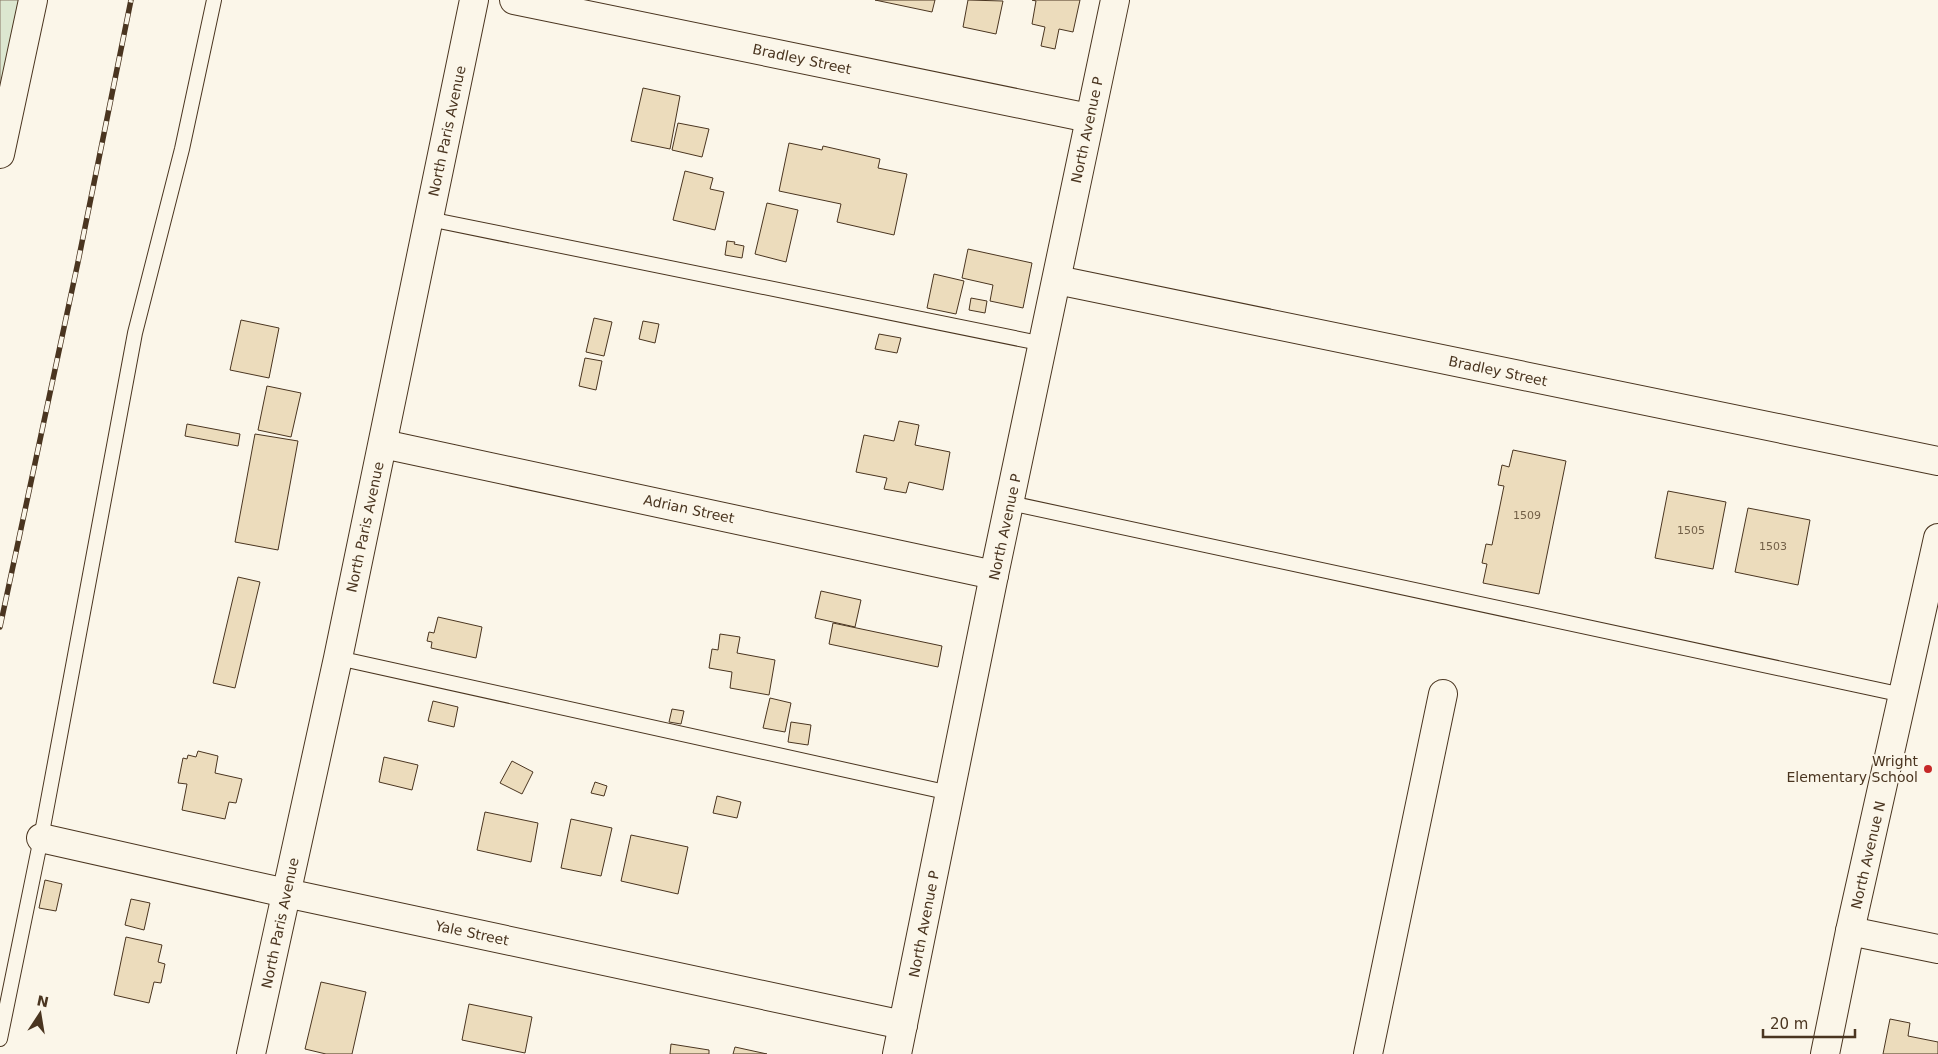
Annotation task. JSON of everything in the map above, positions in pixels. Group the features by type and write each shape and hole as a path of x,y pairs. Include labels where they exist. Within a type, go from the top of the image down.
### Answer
{"street":[{"path":"0,154 33,0"},
{"name":"North Paris Avenue","path":"251,1054 338,658 474,0"},
{"name":"Bradley Street","path":"514,0 1089,118"},
{"name":"North Avenue P","path":"897,1054 994,575 1115,0"},
{"name":"Bradley Street","path":"1057,280 1938,461"},
{"name":"Adrian Street","path":"383,444 994,575"},
{"name":"North Avenue N","path":"1825,1054 1850,931 1938,538"},
{"path":"1368,1054 1444,694"},
{"name":"Yale Street","path":"41,838 286,893 903,1025"},
{"path":"1850,931 1938,949"}],"lane":[{"path":"0,1039 41,838 135,333 182,150 214,0"},
{"path":"429,219 1044,344"},
{"path":"1010,503 1903,695"},
{"path":"338,658 950,793"}],"green space":[{"path":"0,0 34,0 0,157"}],"building":[{"path":"875,0 935,0 932,12"},
{"path":"968,0 1003,1 996,34 963,27"},
{"path":"1032,0 1080,0 1073,32 1059,29 1055,49 1041,46 1045,27 1032,24 1036,1"},
{"path":"643,88 680,96 670,149 631,141"},
{"path":"678,123 709,129 702,157 672,150"},
{"path":"789,143 822,150 823,146 880,159 878,168 907,174 894,235 837,222 841,204 779,191"},
{"path":"685,171 713,178 710,189 724,192 715,230 673,220"},
{"path":"767,203 798,210 786,262 755,254"},
{"path":"727,241 744,246 742,258 725,255"},
{"path":"968,249 1032,263 1023,308 990,301 993,285 962,278"},
{"path":"934,274 964,281 956,314 927,308"},
{"path":"971,298 987,301 985,313 969,310"},
{"path":"594,318 612,322 604,356 586,352"},
{"path":"241,320 279,328 269,378 230,370"},
{"path":"643,321 659,324 655,343 639,339"},
{"path":"879,334 901,338 897,353 875,349"},
{"path":"585,358 602,361 596,390 579,386"},
{"path":"267,386 301,393 291,437 258,430"},
{"path":"899,421 919,425 915,445 950,452 943,490 909,482 906,493 884,489 887,478 856,472 864,435 894,441"},
{"path":"187,424 240,434 238,446 185,436"},
{"path":"255,434 298,441 278,550 235,542"},
{"path":"1513,450 1566,461 1539,594 1483,583 1487,564 1482,563 1486,544 1492,545 1504,486 1498,485 1502,465 1509,467"},
{"path":"1668,491 1726,502 1713,569 1655,558"},
{"path":"1748,508 1810,520 1798,585 1735,572"},
{"path":"238,577 260,582 235,688 213,683"},
{"path":"821,591 861,600 855,627 815,618"},
{"path":"438,617 482,627 476,658 431,648 432,642 427,641 429,632 434,633"},
{"path":"833,623 942,646 938,667 829,644"},
{"path":"720,634 740,637 737,653 775,660 769,695 730,688 732,672 709,668 712,649 718,650"},
{"path":"770,698 791,703 785,732 763,728"},
{"path":"433,701 458,707 454,727 428,721"},
{"path":"672,709 684,711 681,724 669,722"},
{"path":"791,722 811,725 808,745 788,742"},
{"path":"198,751 218,756 215,773 242,779 236,803 229,802 225,819 182,810 187,784 178,783 183,758 187,759 188,755 196,757"},
{"path":"384,757 418,765 412,790 379,782"},
{"path":"512,761 533,772 522,794 500,783"},
{"path":"595,782 607,786 604,796 591,793"},
{"path":"717,796 741,802 737,818 713,813"},
{"path":"485,812 538,823 531,862 477,850"},
{"path":"571,819 612,828 601,876 561,868"},
{"path":"631,835 688,847 678,894 621,881"},
{"path":"45,880 62,884 56,911 39,908"},
{"path":"131,899 150,903 144,930 125,925"},
{"path":"126,937 162,945 158,962 165,964 161,983 154,982 149,1003 114,995"},
{"path":"321,982 366,992 352,1054 326,1054 305,1049"},
{"path":"469,1004 532,1017 525,1053 462,1040"},
{"path":"1890,1019 1910,1023 1908,1036 1938,1042 1938,1054 1883,1054"},
{"path":"671,1044 709,1050 709,1054 670,1054"},
{"path":"735,1047 767,1054 733,1054"}],"railway":[{"path":"0,627 78,262 131,0"}],"place":[{"name":"Wright Elementary School","path":"1928,769"}]}
